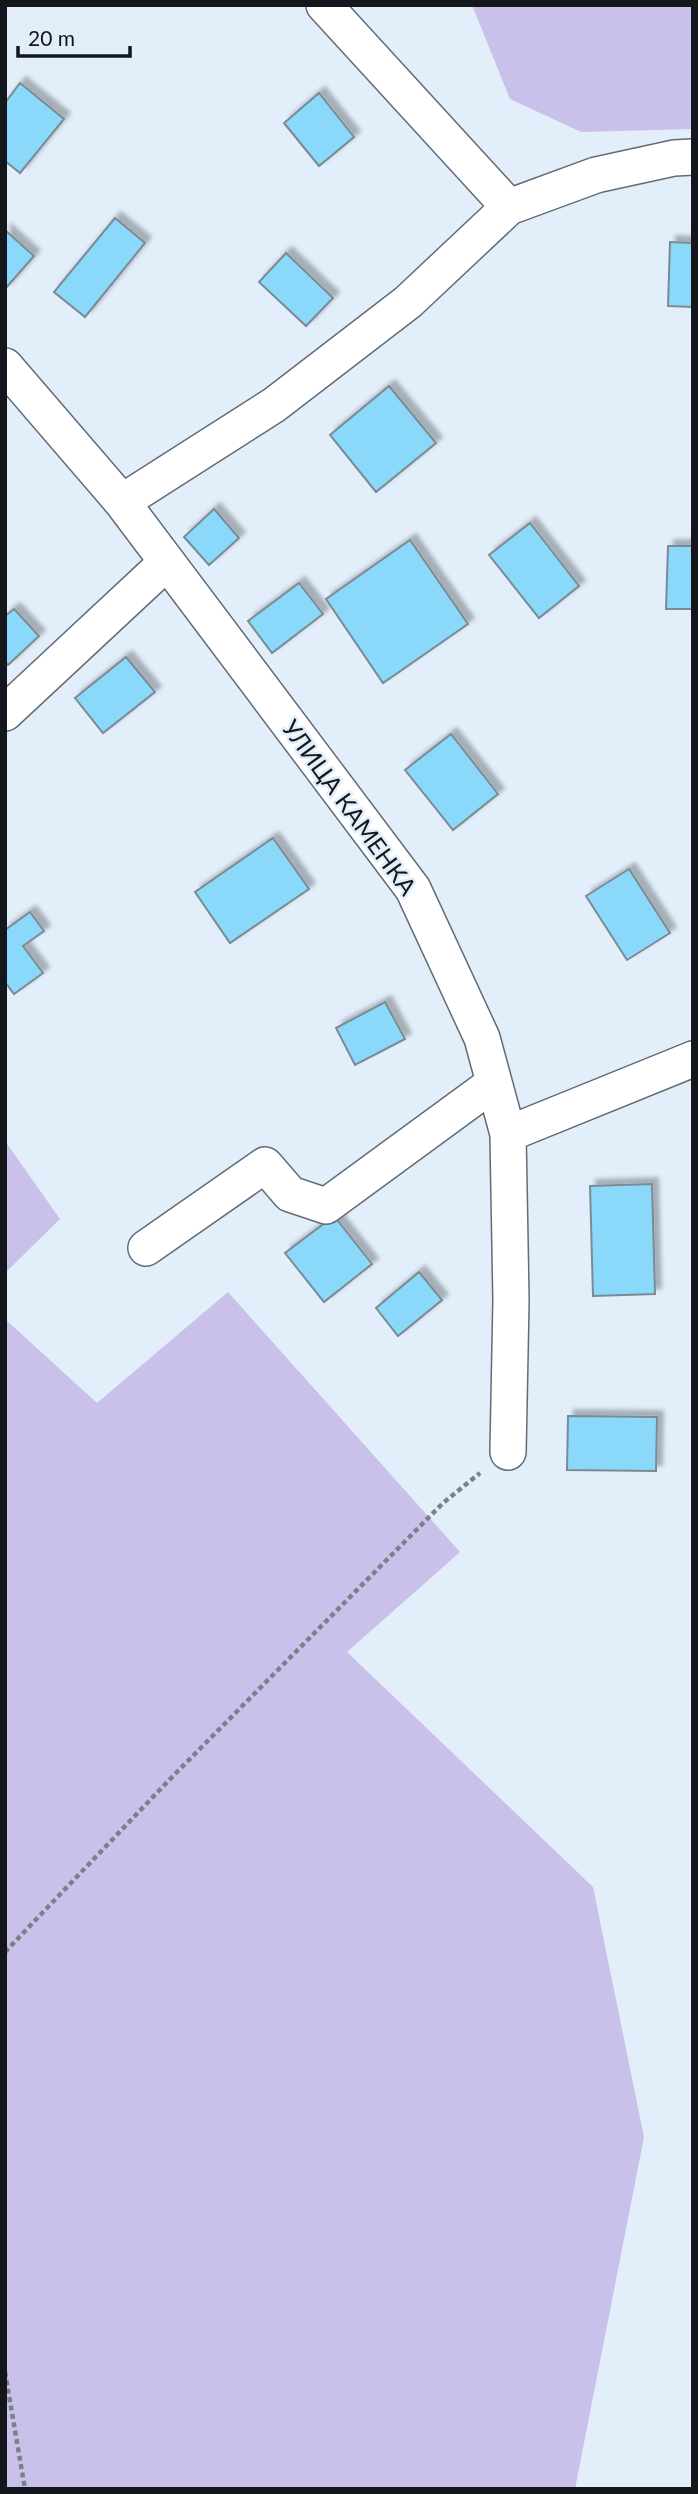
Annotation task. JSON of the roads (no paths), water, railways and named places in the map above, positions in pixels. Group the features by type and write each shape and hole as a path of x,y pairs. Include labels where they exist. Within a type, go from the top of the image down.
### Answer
{"street":[{"path":"324,5 509,207"},
{"path":"122,502 274,405 408,302 509,207 596,174 674,158 693,157"},
{"name":"УЛИЦА КАМЕНКА","path":"5,366 122,502 413,890 482,1038 508,1134 511,1300 508,1452"},
{"path":"5,713 167,562"},
{"path":"508,1134 693,1059"},
{"path":"146,1248 265,1165 290,1194 326,1206 494,1083"}]}
